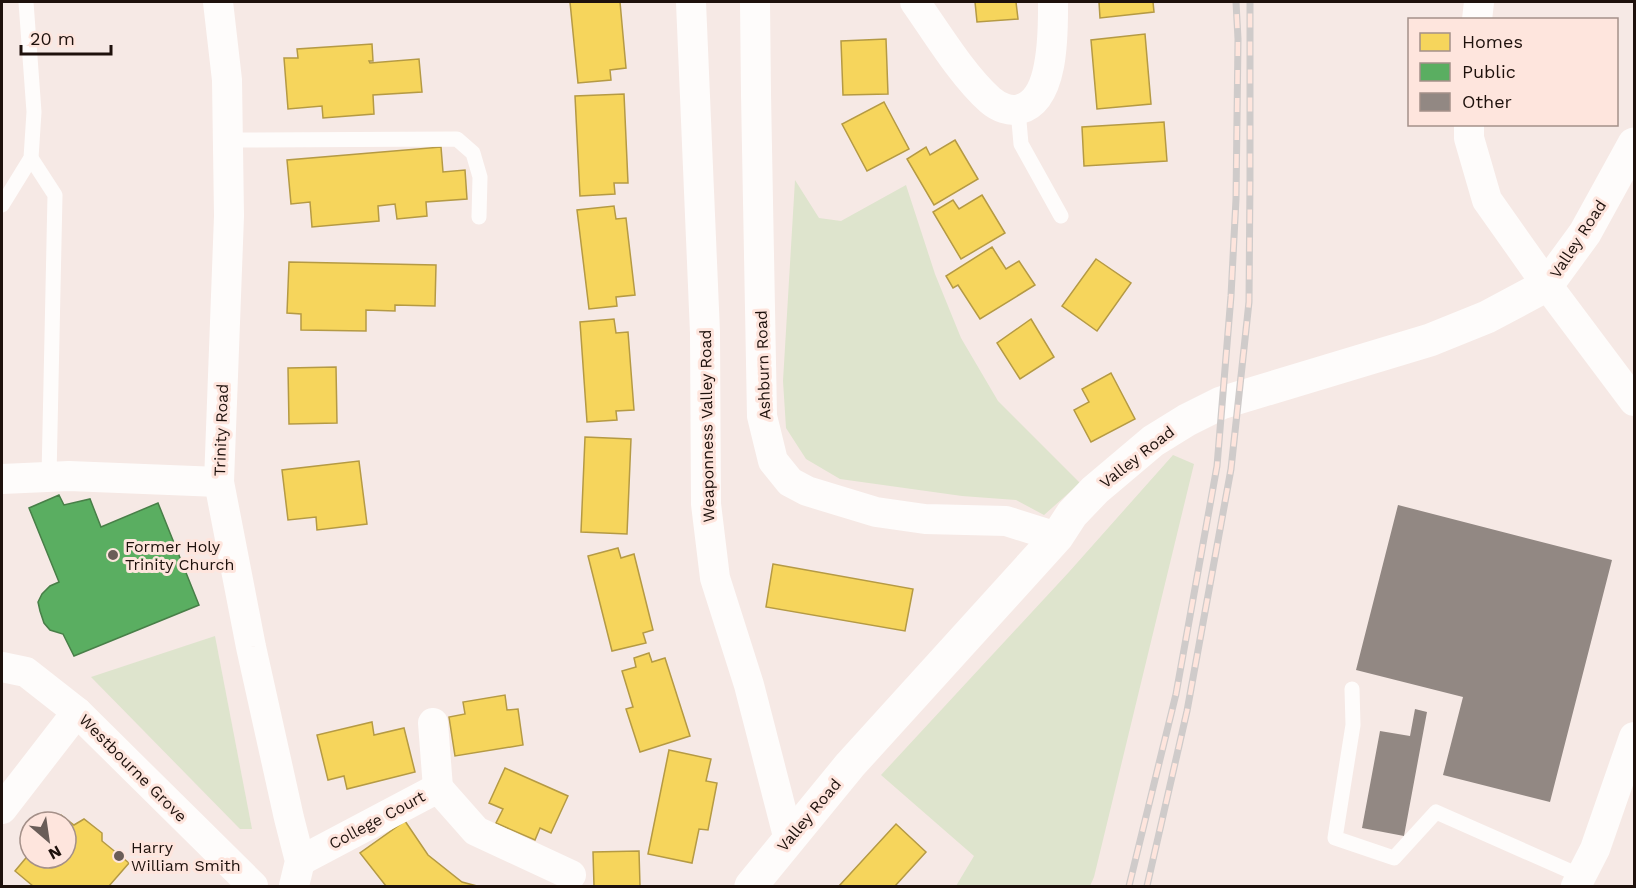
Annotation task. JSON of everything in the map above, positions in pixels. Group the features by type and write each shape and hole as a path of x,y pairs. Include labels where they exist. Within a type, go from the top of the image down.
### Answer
{"street":[{"name":"Trinity Road","path":"218,2 227,80 229,216 219,482 251,647 289,818 297,874"},
{"name":"Weaponness Valley Road","path":"691,2 705,333 706,504 716,578 749,685 789,840"},
{"name":"Ashburn Road","path":"755,2 762,416 773,461 790,482 807,490 876,512 925,519 1006,521 1057,537"},
{"path":"915,2 967,74 990,100 998,106 1018,110 1036,100 1042,91 1053,43 1053,2"},
{"path":"1477,18 1479,2"},
{"path":"1469,126 1469,138 1487,200 1547,285 1635,401"},
{"name":"Valley Road","path":"751,886 850,765 1057,537 1072,514 1095,490 1153,441 1187,420 1221,404 1430,340 1486,317 1547,285 1585,233 1635,144"},
{"path":"2,479 69,476 219,482"},
{"name":"Westbourne Grove","path":"2,667 26,672 77,712 253,886"},
{"path":"2,809 77,712"},
{"path":"433,723 438,788"},
{"path":"1579,881 1595,849 1635,737"},
{"name":"College Court","path":"297,874 438,788 476,831 571,875"}],"lane":[{"path":"2,205 31,158 34,112 26,2"},
{"path":"1018,110 1021,144 1061,216"},
{"path":"228,140 457,139 473,153 480,177 479,217"},
{"path":"31,158 55,195 49,477"},
{"path":"1352,689 1353,725 1335,838 1394,858 1436,813 1579,881"}],"green space":[{"path":"795,180 819,218 841,221 906,185 935,274 961,338 998,401 1080,483 1044,515 1016,500 962,496 840,479 806,459 786,428 783,381"},
{"path":"1173,455 1194,464 1090,886 956,886 974,856 881,775 1069,572"},
{"path":"215,636 252,829 240,829 91,677"}],"building: Homes":[{"path":"570,2 620,2 626,68 610,70 611,80 578,83"},
{"path":"975,2 1016,2 1018,19 977,22"},
{"path":"1099,2 1153,2 1154,12 1100,18"},
{"path":"1145,34 1151,104 1097,109 1091,40"},
{"path":"886,39 888,94 843,95 841,41"},
{"path":"372,44 373,61 369,61 370,63 419,59 422,92 373,95 374,114 323,118 322,106 288,109 284,58 298,58 297,49"},
{"path":"624,94 628,183 614,183 615,194 580,196 575,96"},
{"path":"884,102 909,149 867,171 842,124"},
{"path":"1164,122 1167,161 1084,166 1082,127"},
{"path":"955,140 978,179 934,205 907,159 926,147 930,155"},
{"path":"441,147 443,172 465,170 467,199 426,202 427,216 397,219 395,204 378,206 379,221 312,227 310,202 291,204 287,160"},
{"path":"982,195 1005,233 961,259 933,212 953,200 959,209"},
{"path":"614,206 616,219 626,218 635,295 616,297 617,306 589,309 577,210"},
{"path":"992,247 1006,269 1019,261 1035,285 980,319 958,285 953,288 946,276"},
{"path":"1096,259 1131,283 1097,331 1062,306"},
{"path":"289,262 436,265 435,306 395,305 395,311 366,310 366,331 301,330 301,314 287,313"},
{"path":"614,319 616,333 628,332 634,410 616,411 617,420 587,422 580,322"},
{"path":"1031,319 1054,357 1020,379 997,343"},
{"path":"336,367 337,423 289,424 288,368"},
{"path":"1111,373 1135,419 1091,442 1074,410 1089,402 1082,389"},
{"path":"585,437 631,439 627,534 581,532"},
{"path":"359,461 367,524 317,530 316,517 288,520 282,470"},
{"path":"618,548 621,558 634,554 653,630 643,633 646,643 612,651 588,556"},
{"path":"773,564 913,589 905,631 766,607"},
{"path":"649,653 652,662 665,658 690,736 640,752 626,709 633,707 622,671 636,667 634,658"},
{"path":"505,695 507,710 518,709 523,745 455,756 449,717 465,714 463,702"},
{"path":"372,722 374,735 404,728 415,772 347,789 344,776 328,780 317,735"},
{"path":"669,750 711,759 706,781 717,783 708,830 699,829 692,863 648,854"},
{"path":"505,768 568,796 551,833 540,828 535,840 496,823 503,809 489,803"},
{"path":"84,819 102,833 102,841 129,863 109,886 33,886 15,871 18,867 18,870 78,870 78,823"},
{"path":"405,821 428,855 462,882 477,886 386,886 360,853"},
{"path":"896,824 926,852 895,886 839,886"},
{"path":"639,851 640,886 594,886 593,852"}],"building: Public":[{"name":"Former Holy Trinity Church","path":"59,495 64,505 90,499 101,527 158,503 199,605 74,656 63,634 50,630 44,623 40,611 38,602 42,594 50,586 59,582 29,508"}],"building: Other":[{"path":"1398,505 1612,560 1550,802 1443,775 1463,697 1356,670"},
{"path":"1415,709 1427,712 1404,836 1362,828 1380,731 1410,736"}],"railway":[{"path":"1129,886 1176,694 1217,466 1231,296 1236,199 1238,39 1236,2"},
{"path":"1147,886 1187,711 1231,469 1249,302 1250,2"}],"place":[{"name":"Former Holy Trinity Church","path":"113,555"},
{"name":"Harry William Smith","path":"119,856"}]}
